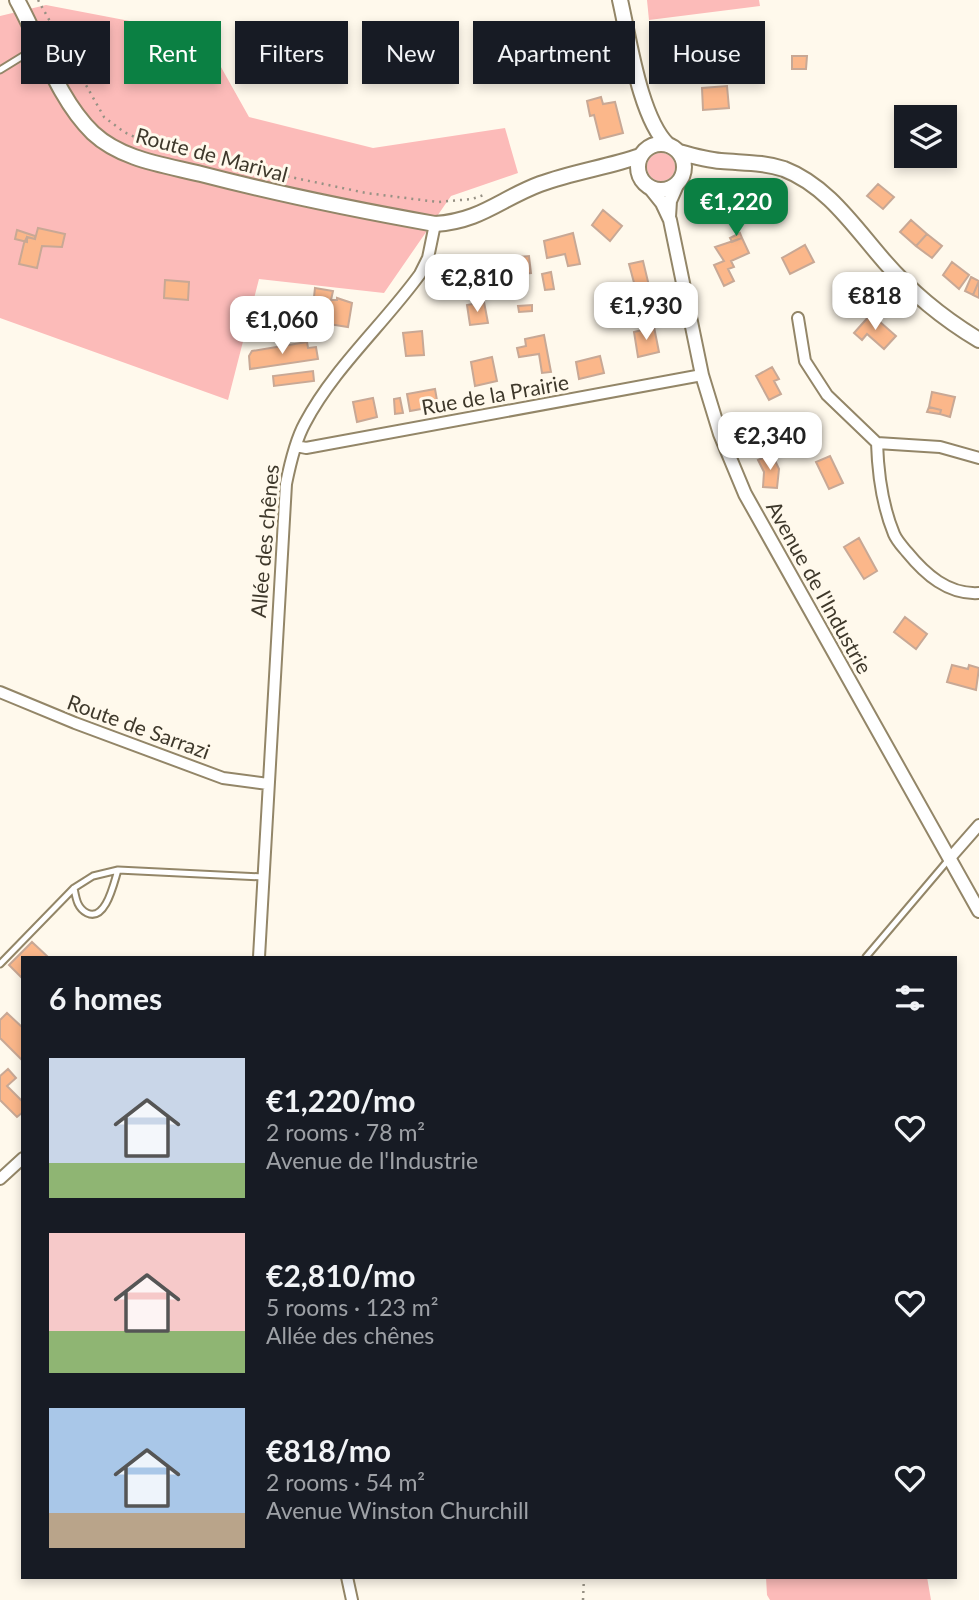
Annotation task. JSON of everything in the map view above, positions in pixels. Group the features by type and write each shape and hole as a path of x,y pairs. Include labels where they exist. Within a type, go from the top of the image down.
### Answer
{"main road":[{"name":"Route de Marival","path":"17,0 28,21"},
{"path":"620,0 645,104 653,126 674,148 684,164 679,181"},
{"name":"Route de Marival","path":"60,84 84,122 108,145 130,155 269,192 435,224"},
{"path":"645,104 647,133 638,163 645,183"},
{"path":"435,224 482,214 539,184 642,153 655,144 720,162"},
{"path":"601,166 621,168 645,183 664,190 701,167 720,162 746,162 775,167 801,178 816,188 848,218 885,262 917,294 944,318 979,340"}],"street":[{"name":"Avenue de l'Industrie","path":"679,181 670,201 670,220 702,375 720,434 745,494 979,911"},
{"name":"Avenue de l'Industrie","path":"645,183 662,203 670,220"},
{"name":"Allée des chênes","path":"259,956 286,484 304,424 323,394 420,274 428,258 435,224"},
{"path":"798,318 804,361 827,395 877,443 940,447 979,458"},
{"name":"Rue de la Prairie","path":"296,446 306,448 702,375"},
{"path":"877,443 882,497 895,537 922,570 941,585 970,594 979,593"},
{"name":"Route de Sarrazi","path":"0,692 223,778 268,784"},
{"path":"950,859 979,825"},
{"path":"0,1179 21,1160"},
{"path":"347,1579 352,1600"}],"lane":[{"path":"0,69 21,56"},
{"path":"867,956 950,859"},
{"path":"74,888 77,902 85,912 93,915 99,912 108,900 118,870"},
{"path":"0,964 74,888 93,876 118,870 263,877"}],"path":[{"path":"38,0 104,117 139,139 215,161 366,193 438,202 472,199 494,192"},
{"path":"583,1579 583,1600"}],"shaded area":[{"path":"647,0 759,0 760,6 649,20"},
{"path":"46,5 130,21 124,21 124,84 221,84 221,67 249,117 373,148 505,128 518,173 451,196 384,293 259,279 228,400 0,318 0,16"},
{"path":"661,153 671,157 675,167 671,177 661,181 651,177 647,167 651,157"},
{"path":"766,1579 927,1579 931,1600 770,1600"}],"building":[{"path":"792,56 807,56 806,69 792,69"},
{"path":"727,86 729,108 703,110 702,88"},
{"path":"601,97 603,104 615,102 623,133 600,139 587,101"},
{"path":"878,184 894,197 883,209 867,196"},
{"path":"603,210 622,226 610,241 592,225"},
{"path":"911,220 927,234 916,246 900,232"},
{"path":"38,228 65,234 62,247 42,246 37,268 19,264 27,237 35,239"},
{"path":"17,230 35,236 35,239 27,237 27,242 15,239"},
{"path":"573,233 580,264 568,266 565,254 547,258 544,241"},
{"path":"740,233 742,238 732,242 730,238"},
{"path":"927,234 942,246 932,258 916,246"},
{"path":"742,238 749,253 731,261 734,267 728,269 734,281 724,286 714,265 724,261 715,247"},
{"path":"805,245 814,262 790,274 782,258"},
{"path":"529,256 531,273 507,275 505,258"},
{"path":"643,261 650,290 637,294 629,264"},
{"path":"952,262 969,275 959,289 943,275"},
{"path":"551,272 554,289 545,290 542,274"},
{"path":"971,277 979,281 973,295 965,291"},
{"path":"165,280 189,282 188,300 164,298"},
{"path":"979,281 979,298 973,295"},
{"path":"315,288 333,291 331,300 337,298 352,303 348,327 329,324 328,327 319,326 324,298 314,297"},
{"path":"484,302 488,323 470,325 467,305"},
{"path":"532,305 532,311 519,312 518,306"},
{"path":"871,314 896,336 884,349 867,334 862,340 854,333"},
{"path":"654,327 659,352 638,357 634,332"},
{"path":"422,331 424,355 406,356 403,333"},
{"path":"544,335 551,372 542,373 539,354 519,357 517,348 526,346 525,339"},
{"path":"307,342 308,348 316,347 318,359 250,369 249,356 252,351"},
{"path":"600,356 604,373 579,379 576,362"},
{"path":"492,357 497,381 475,386 471,362"},
{"path":"772,367 779,379 774,381 781,394 769,400 756,376"},
{"path":"313,371 314,381 274,386 273,376"},
{"path":"435,389 438,406 410,411 407,394"},
{"path":"932,392 955,397 950,417 940,414 941,410 929,407"},
{"path":"373,398 377,417 357,422 353,402"},
{"path":"400,398 403,413 395,414 394,399"},
{"path":"929,407 941,410 940,414 927,412"},
{"path":"772,454 779,469 777,488 763,487 764,472 758,460"},
{"path":"830,456 843,483 829,489 816,462"},
{"path":"859,538 877,571 864,579 844,547"},
{"path":"905,617 927,634 916,649 894,632"},
{"path":"952,665 968,669 969,665 979,668 976,690 947,682"},
{"path":"32,942 47,956 21,956 21,977 9,965"},
{"path":"7,1013 21,1026 21,1059 0,1038 0,1020"},
{"path":"8,1069 16,1078 7,1086 21,1100 21,1114 17,1117 0,1100 0,1076"}]}
